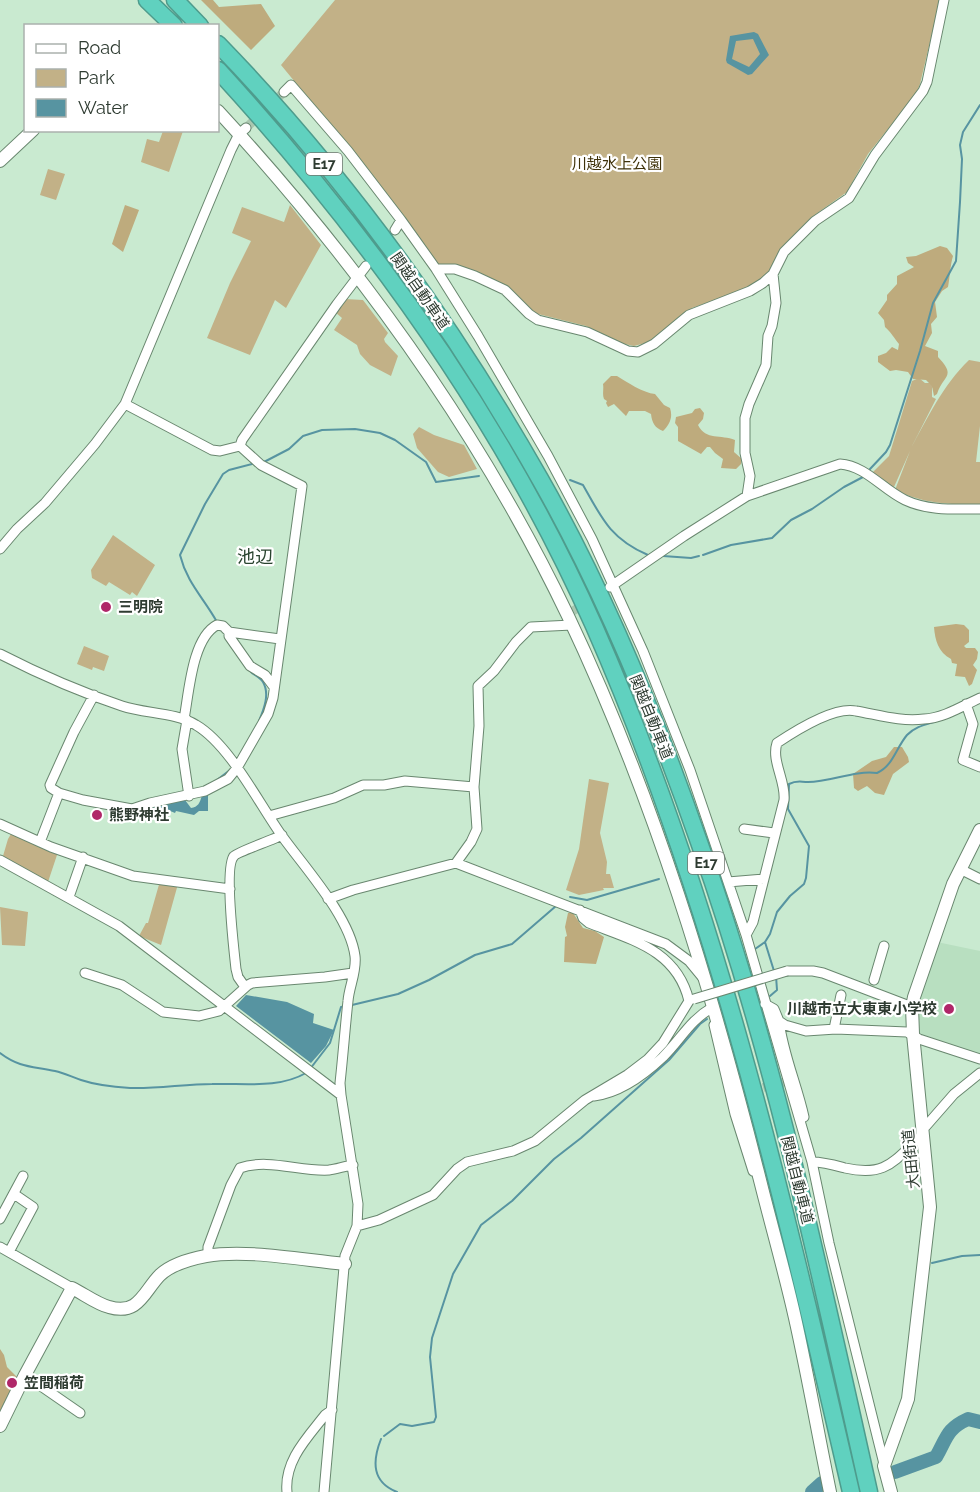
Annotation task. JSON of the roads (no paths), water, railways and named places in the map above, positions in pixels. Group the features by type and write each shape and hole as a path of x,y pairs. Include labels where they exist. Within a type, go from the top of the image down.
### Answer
{"highway":[{"path":"147,0 172,24"},
{"path":"175,0 198,24"},
{"name":"関越自動車道","path":"221,47 284,116 346,190 402,264 452,336 497,405 542,482 605,607 655,725 700,842 748,996 798,1180 869,1492"},
{"name":"関越自動車道","path":"219,71 331,201 388,275 435,343 481,414 525,490 593,625 649,761 681,848 729,1001 779,1184 851,1492"}],"street":[{"path":"436,269 455,269 505,290 537,320 586,332 628,351 638,352 654,344 689,315 750,291 764,283 773,274 783,252 815,221 849,198 875,155 923,91 927,82 944,0"},
{"path":"284,92 291,85 348,151 401,220 436,269 501,373 548,456 647,660 690,770 746,935 812,1160"},
{"path":"219,112 242,131 310,216 362,271 479,452 571,617 670,866 715,1012 815,1399 830,1492"},
{"path":"0,549 17,529 45,503 95,444 125,404 242,131"},
{"path":"0,161 31,132"},
{"path":"395,230 401,220"},
{"path":"240,446 362,271"},
{"path":"747,496 750,476 745,453 746,418 749,404 766,365 768,336 776,303 773,274"},
{"path":"125,404 212,450 220,452 240,446"},
{"path":"94,695 50,785 59,793 132,810 150,803 189,796 217,786 237,768 268,714 273,698 302,486 259,463 240,446"},
{"path":"612,586 747,496 840,464 851,465 861,470 895,495 916,504 944,509 980,509"},
{"path":"456,863 477,829 474,788 479,726 477,694 479,684 494,671 516,642 531,627 571,617"},
{"path":"189,796 182,749 195,660 204,635 217,625 223,626 245,660 255,670 265,675 274,687"},
{"path":"229,632 280,639"},
{"path":"0,654 64,684 132,709 186,719 212,737 237,768 328,898 340,919 353,951 355,963 347,1005 340,1083 358,1203 357,1226 345,1256 324,1492"},
{"path":"746,935 753,922 785,792 775,749 777,743 830,714 854,710 893,718 925,719 967,707 980,698"},
{"path":"967,707 973,724 963,760 980,767"},
{"path":"269,816 334,798 363,784 384,785 405,781 474,788"},
{"path":"40,843 59,793"},
{"path":"0,824 40,843 133,876 230,889"},
{"path":"744,829 774,833"},
{"name":"大田街道","path":"884,1466 908,1399 930,1207 912,1007 946,902 980,830"},
{"path":"245,987 236,969 230,889 231,860 235,854 282,835"},
{"path":"69,897 83,857"},
{"path":"0,860 69,897 133,936 341,1095"},
{"path":"328,898 456,863 666,944 689,961 705,980"},
{"path":"960,869 980,879"},
{"path":"728,882 764,879"},
{"path":"580,910 583,918 590,923 661,955 677,973 691,1000"},
{"path":"874,980 884,946"},
{"path":"357,1226 379,1220 433,1195 457,1169 467,1162 513,1151 535,1141 597,1091 627,1075 648,1059 663,1042 691,1000 787,971 801,970 823,973 912,1007"},
{"path":"85,973 115,981 163,1012 207,1016 226,1006 245,987 257,982 353,973"},
{"path":"834,1029 841,995"},
{"path":"765,1004 774,1009 779,1021 786,1054 798,1090 862,1389 891,1492"},
{"path":"839,1006 851,1009"},
{"path":"591,1096 602,1095 639,1076 662,1058 693,1021 715,1012"},
{"path":"779,1021 800,1030 891,1030 913,1034 919,1039 980,1059"},
{"path":"812,1160 861,1171 880,1169 889,1165 920,1137 926,1126 954,1094 980,1073"},
{"path":"208,1255 208,1247 231,1185 240,1168 270,1166 330,1170 352,1165"},
{"path":"0,1219 23,1176"},
{"path":"14,1194 33,1207 4,1250 108,1307 128,1307 141,1300 159,1276 172,1267 208,1255 242,1254 345,1264"},
{"path":"0,1426 72,1288"},
{"path":"25,1375 81,1413"},
{"path":"286,1492 292,1460 319,1423 332,1410"}],"water":[{"path":"754,32 758,34 769,55 752,74 748,75 727,63 730,36","holes":["753,39 760,54 749,67 732,59 736,41"]},
{"path":"208,794 208,811 199,811 194,815 176,811 175,813 163,808 150,808 151,805 185,800 191,808 198,804 202,795"},
{"path":"246,995 287,1002 314,1014 313,1023 334,1030 326,1046 311,1063 236,1006"}],"waterway":[{"path":"870,469 890,445 933,303 956,261 962,159 960,145 963,132 980,105"},
{"path":"264,462 289,449 303,436 322,430 355,429 380,433 395,440 426,462 436,482 479,476"},
{"path":"217,622 191,582 180,555 205,504 223,474 229,470 256,463"},
{"path":"703,555 731,545 772,538 791,520 863,477"},
{"path":"570,480 583,485 602,518 616,535 635,549 648,555"},
{"path":"663,556 691,558 699,556"},
{"path":"251,672 262,680 266,691 259,721"},
{"path":"755,949 765,942 777,912 804,884 806,878 809,846 788,809 789,784 860,773 877,773 887,766 910,732 934,722"},
{"path":"213,783 230,770"},
{"path":"570,897 587,900 659,879"},
{"path":"352,1005 398,994 475,955 512,944 556,906"},
{"path":"765,942 774,971"},
{"path":"770,996 777,990 776,976"},
{"path":"310,1069 330,1043 341,1007 346,1006"},
{"path":"384,1436 400,1424 412,1426 434,1422 436,1417 430,1357 432,1338 453,1274 481,1225 512,1201 554,1159 669,1060 707,1019"},
{"path":"0,1053 26,1066 58,1072 93,1083 130,1088 272,1083 306,1073"},
{"path":"932,1263 962,1256 980,1255"},
{"path":"895,1472 936,1457 955,1426 968,1419 980,1422"},
{"path":"381,1439 376,1456 376,1470 383,1483 397,1492"},
{"path":"812,1492 822,1483"}],"tunnel":[{"path":"246,128 284,92"},
{"path":"573,611 602,593"},
{"path":"750,1091 795,1079"}],"place":[{"name":"三明院","path":"106,607"},
{"name":"熊野神社","path":"97,815"},
{"name":"川越市立大東東小学校","path":"949,1009"},
{"name":"笠間稲荷","path":"12,1383"}],"district":[{"name":"池辺","path":"255,557"}],"park label":[{"name":"川越水上公園","path":"617,164"}]}
